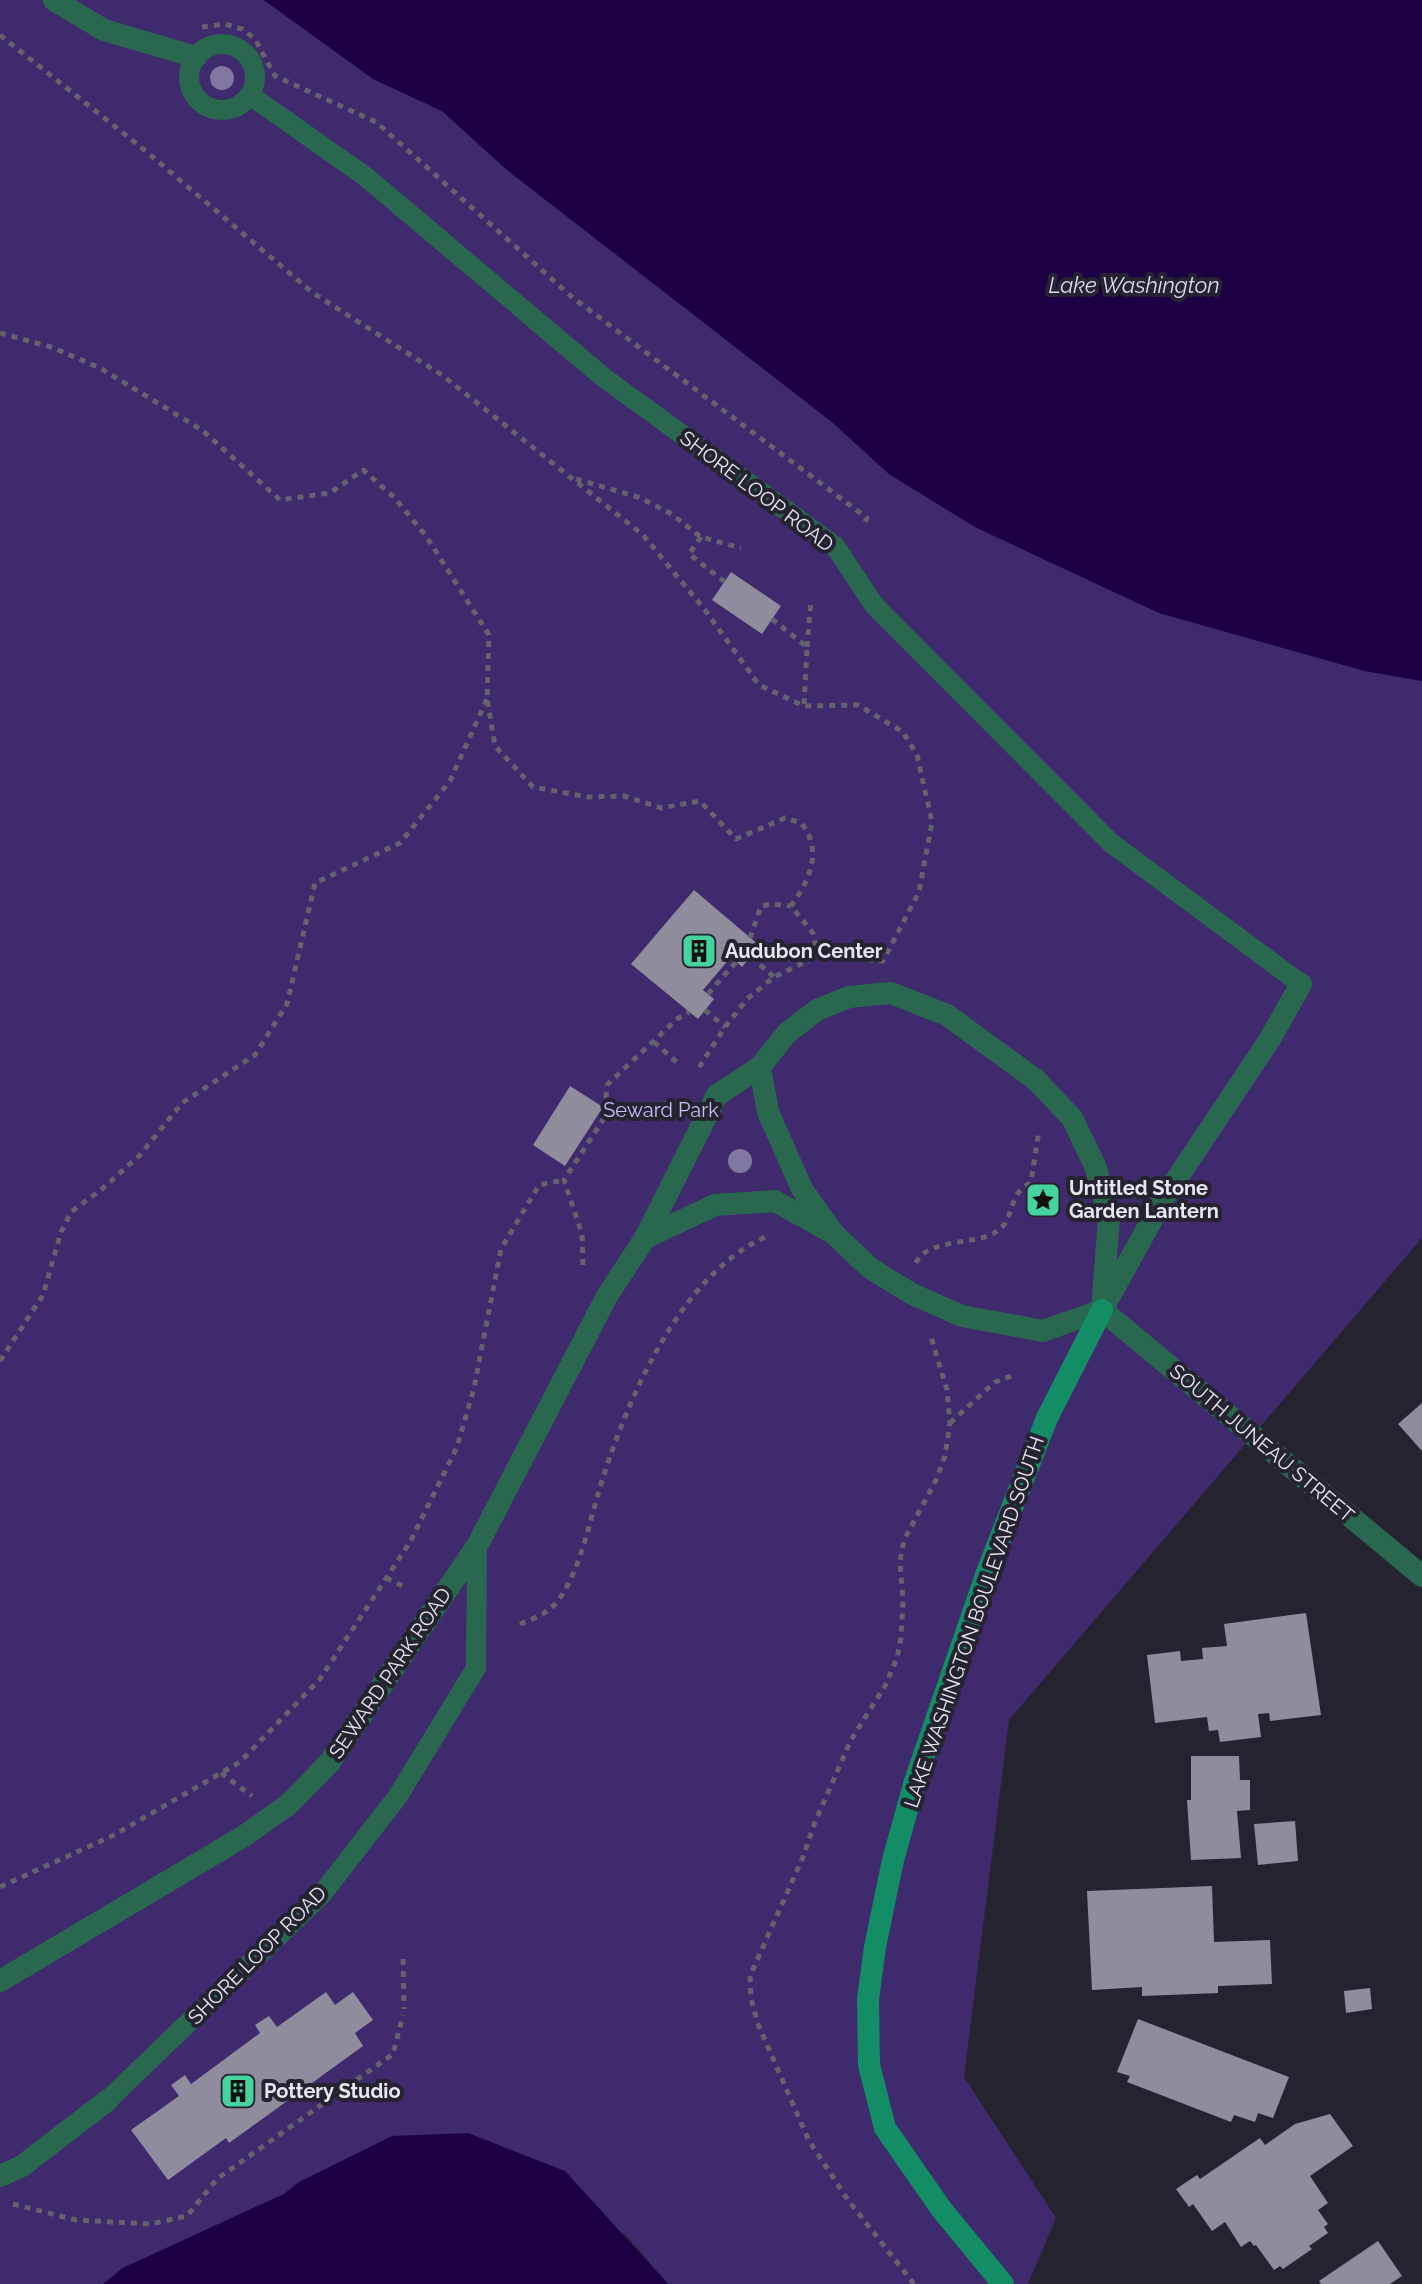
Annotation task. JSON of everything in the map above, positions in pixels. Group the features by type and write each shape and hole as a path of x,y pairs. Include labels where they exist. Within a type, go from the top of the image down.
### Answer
{"main road":[{"name":"LAKE WASHINGTON BOULEVARD SOUTH","path":"1003,2284 942,2210 885,2128 869,2065 868,1999 893,1860 915,1781 986,1575 1047,1418 1102,1310"}],"street":[{"path":"54,0 104,30 196,57"},
{"name":"LAKE WASHINGTON BOULEVARD SOUTH","path":"1102,1310 1164,1198 1270,1039 1301,984"},
{"name":"SEWARD PARK ROAD","path":"0,1981 244,1836 289,1804 329,1763 477,1546 607,1296 645,1238 717,1095 760,1067 787,1033 817,1010 849,997 891,993 947,1015 1036,1080 1072,1118 1096,1168 1109,1218 1102,1310"},
{"path":"760,1067 768,1112 802,1189 834,1234 870,1268 912,1294 962,1316 1043,1331 1102,1310"},
{"path":"645,1238 715,1205 775,1201 834,1234"},
{"name":"SOUTH JUNEAU STREET","path":"1102,1310 1422,1576"},
{"name":"SHORE LOOP ROAD","path":"0,2176 22,2166 108,2100"}],"lane":[{"path":"212,45 233,45 242,50 254,66 256,76 251,96 234,109 223,111 203,104 190,87 191,66 196,57 212,45"},
{"name":"SHORE LOOP ROAD","path":"251,96 366,177 603,377 835,546 874,605 1111,843 1301,984"},
{"name":"SHORE LOOP ROAD","path":"108,2100 322,1894 398,1796 476,1668 477,1546"}],"path":[{"path":"168,47 205,25 225,24 242,29 255,39 275,76 376,122 572,297 867,518 863,525"},
{"path":"0,35 142,148 313,293 442,375 643,535 705,610 759,685 804,706 858,705 903,732 917,755 932,822 919,892 883,961 818,956 774,977 747,999 694,1075"},
{"path":"1,334 51,347 100,368 202,430 280,500 330,493 363,470 394,497 426,536 489,635 487,698 495,746 533,787 588,797 624,796 661,808 700,801 736,839 785,818 801,823 813,845 813,865 807,883 791,906"},
{"path":"571,478 638,497 670,513 701,537 741,548"},
{"path":"701,537 689,554 725,582"},
{"path":"804,706 811,601"},
{"path":"772,619 807,647"},
{"path":"0,1361 43,1295 61,1232 71,1212 140,1155 182,1103 255,1055 287,1004 315,883 400,843 450,781 487,698"},
{"path":"750,938 761,906 791,906 813,933 818,956"},
{"path":"751,957 774,977"},
{"path":"708,994 736,962"},
{"path":"705,1010 725,1027"},
{"path":"610,1109 606,1097 607,1085 689,1012"},
{"path":"654,1042 681,1066"},
{"path":"610,1109 678,1102"},
{"path":"0,1887 114,1835 240,1762 320,1679 410,1542 457,1447 474,1388 501,1249 539,1185 564,1180 610,1109"},
{"path":"916,1264 918,1257 927,1250 986,1237 1001,1229 1012,1211 1017,1193 1031,1182 1039,1130"},
{"path":"564,1180 582,1234 583,1265"},
{"path":"520,1624 554,1606 570,1579 611,1456 635,1397 679,1312 730,1259 768,1236"},
{"path":"914,2284 848,2200 809,2141 758,2024 751,1999 750,1976 851,1740 880,1695 897,1658 901,1638 903,1602 900,1561 904,1540 936,1480 945,1456 950,1423 941,1365 931,1337"},
{"path":"950,1423 995,1382 1014,1375"},
{"path":"386,1578 407,1588"},
{"path":"0,2200 76,2220 151,2224 187,2216 217,2179 393,2054 404,2012 403,1959"}],"green space":[{"name":"Seward Park","path":"0,0 264,0 373,79 442,111 507,170 832,422 889,474 975,527 1159,613 1365,671 1422,681 1422,1238 1009,1720 964,2077 1056,2218 1028,2284 668,2284 625,2234 299,2182 284,2194 123,2268 103,2284 0,2284"}],"water":[{"name":"Lake Washington","path":"264,0 1422,0 1422,681 1365,671 1159,613 975,527 889,474 832,422 507,170 442,111 373,79"},
{"path":"468,2133 565,2171 668,2284 103,2284 123,2268 284,2194 299,2182 392,2136"}],"building":[{"path":"731,572 781,606 762,634 712,600"},
{"name":"Audubon Center","path":"694,890 760,946 742,967 731,957 703,990 714,999 698,1019 631,964"},
{"path":"570,1086 603,1107 565,1166 533,1145"},
{"path":"1422,1403 1422,1451 1398,1424"},
{"path":"1306,1613 1321,1715 1270,1721 1269,1713 1258,1714 1261,1737 1220,1742 1218,1730 1209,1731 1207,1717 1155,1723 1147,1655 1180,1651 1181,1661 1203,1659 1202,1648 1227,1646 1224,1624"},
{"path":"1191,1756 1239,1756 1240,1780 1250,1780 1250,1810 1237,1811 1241,1858 1191,1860 1187,1800 1191,1800"},
{"path":"1295,1821 1298,1861 1258,1865 1254,1824"},
{"path":"1212,1886 1214,1942 1270,1940 1272,1984 1218,1986 1218,1993 1142,1996 1142,1987 1092,1990 1087,1891"},
{"path":"1370,1988 1372,2009 1346,2013 1344,1991"},
{"name":"Pottery Studio","path":"326,1992 335,2005 353,1992 373,2020 355,2033 363,2046 229,2143 226,2138 168,2180 131,2130 179,2096 171,2085 185,2075 191,2084 260,2033 255,2025 269,2016 277,2027"},
{"path":"1138,2019 1289,2077 1273,2118 1258,2113 1255,2122 1234,2115 1231,2122 1127,2082 1130,2076 1117,2072"},
{"path":"1330,2114 1353,2146 1310,2176 1328,2203 1318,2210 1328,2224 1324,2227 1328,2233 1309,2246 1312,2249 1283,2269 1280,2266 1274,2270 1250,2241 1241,2247 1225,2222 1212,2231 1193,2204 1189,2207 1176,2189 1197,2175 1200,2179 1260,2138 1265,2145 1295,2124"},
{"path":"1378,2241 1402,2276 1390,2284 1321,2284 1319,2281"}],"place":[{"name":"Audubon Center","path":"699,951"},
{"name":"Untitled Stone Garden Lantern","path":"1043,1200"},
{"name":"Pottery Studio","path":"238,2091"}]}
